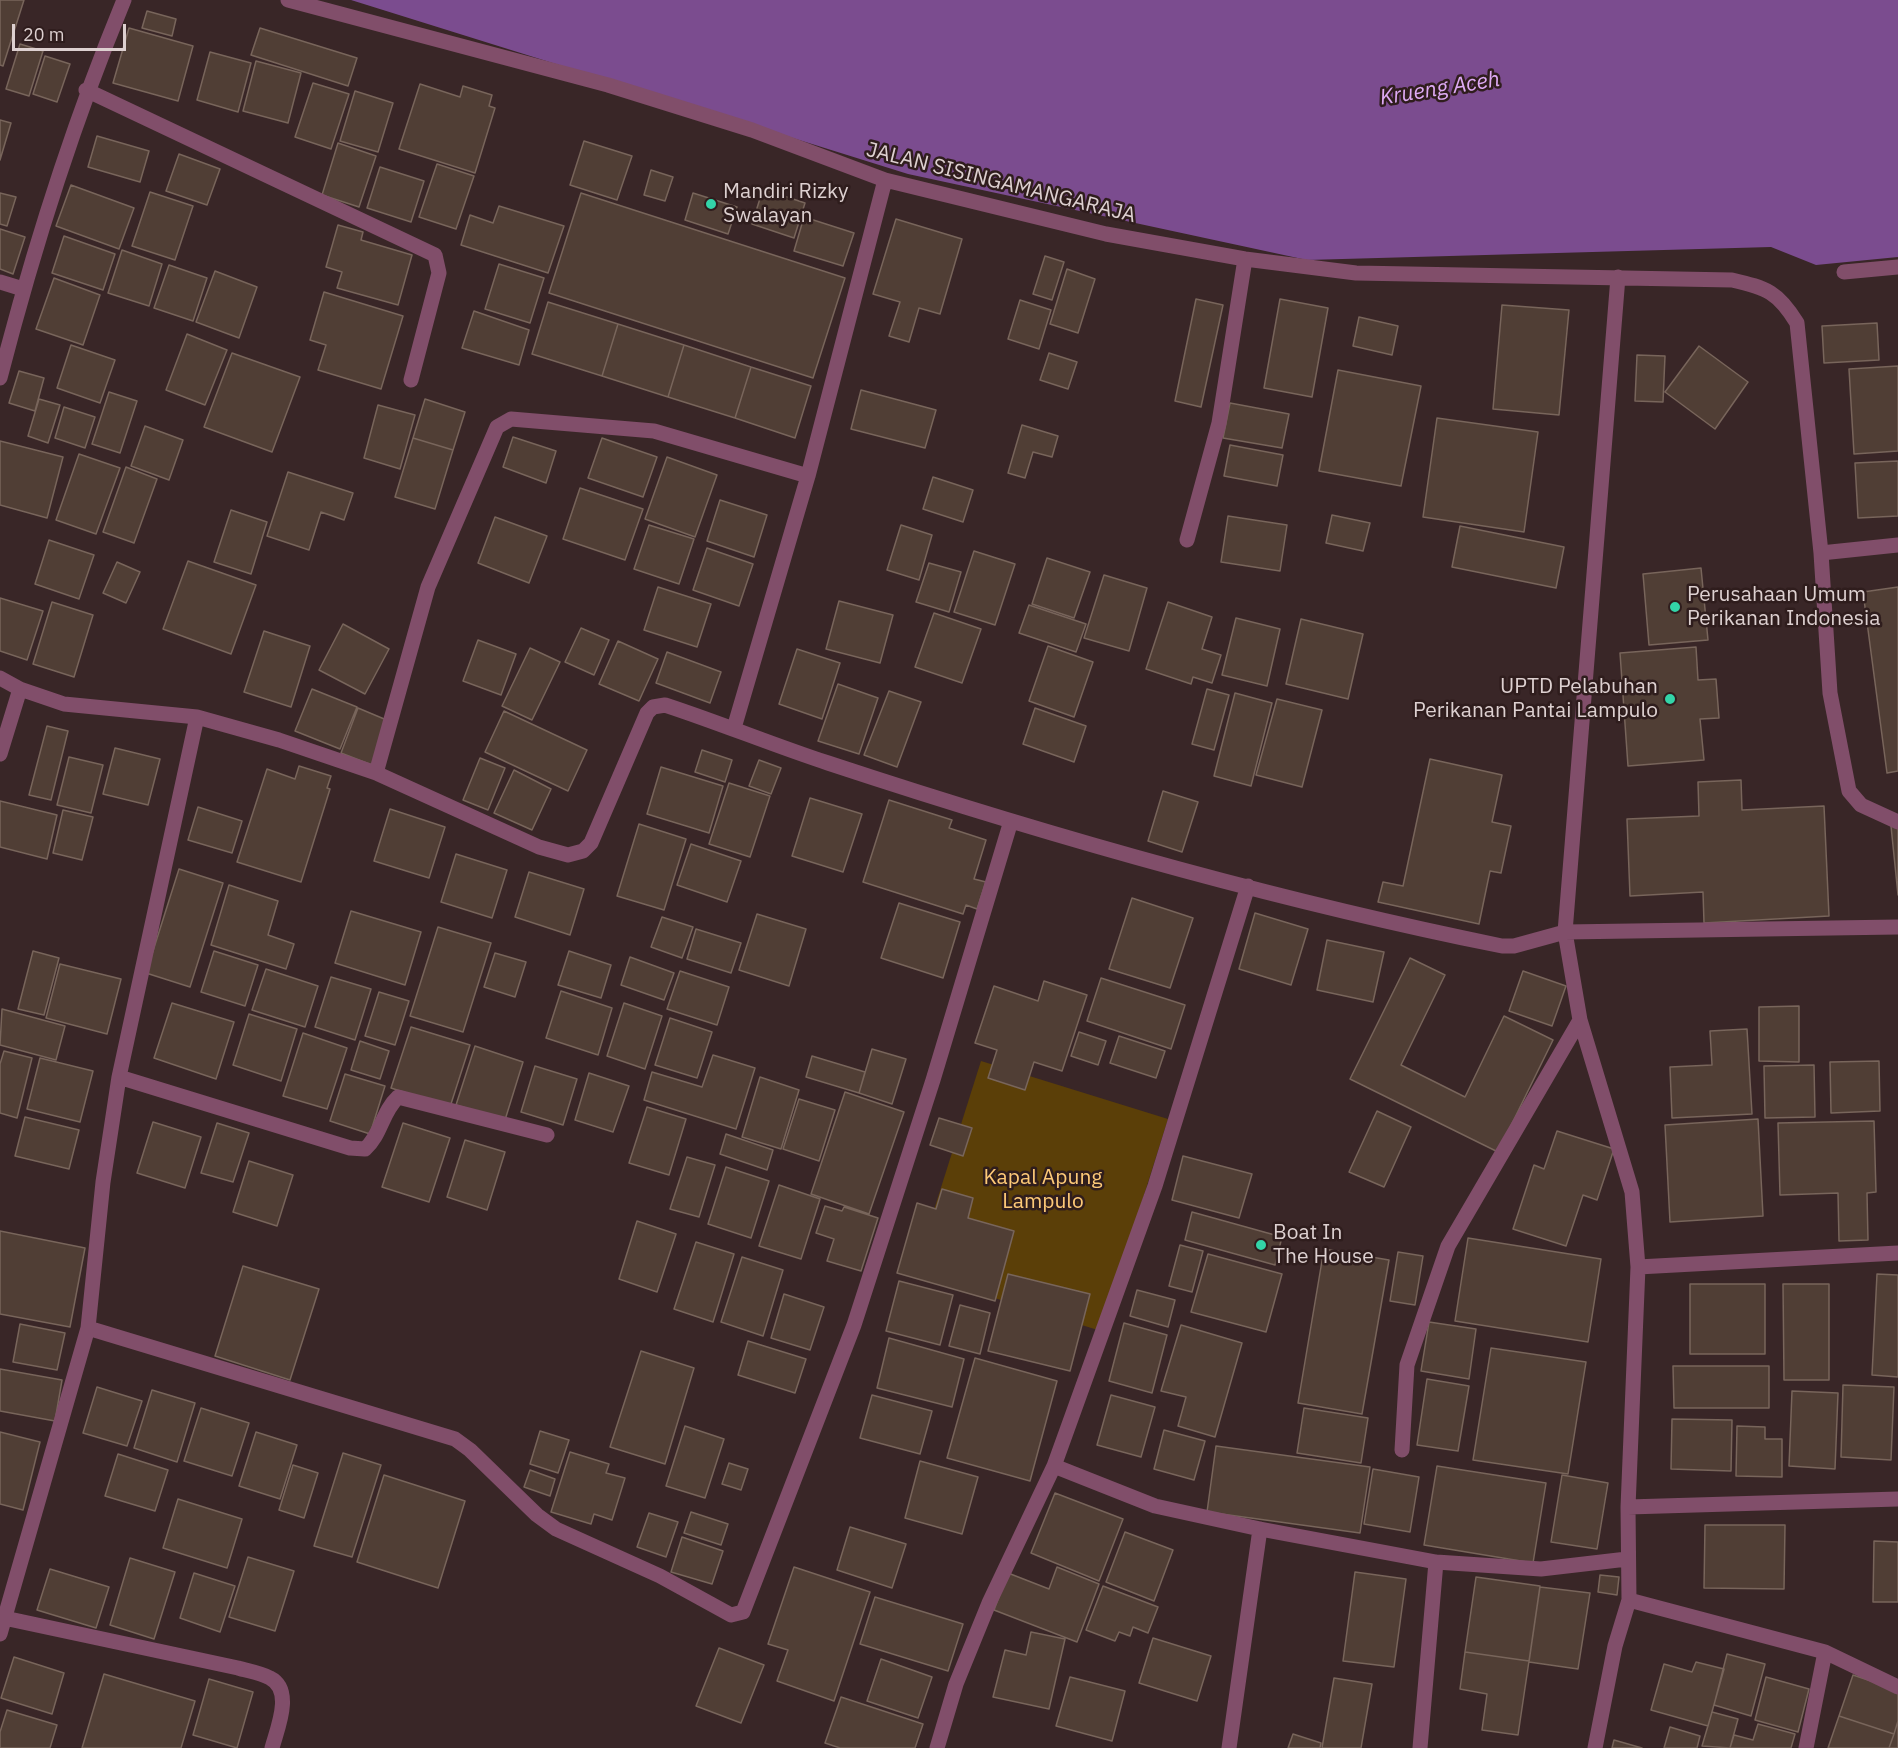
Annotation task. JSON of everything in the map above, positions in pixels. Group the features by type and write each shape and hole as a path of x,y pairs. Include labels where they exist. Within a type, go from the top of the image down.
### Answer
{"street":[{"path":"0,378 23,290 60,166 86,90 124,0"},
{"name":"JALAN SISINGAMANGARAJA","path":"288,0 608,85 752,130 885,180 1106,234 1245,259 1356,273 1732,280 1765,288 1786,305 1797,323 1821,553 1830,693 1849,791 1861,806 1898,822"},
{"path":"86,90 435,255 439,273 411,380"},
{"path":"734,728 808,476 885,180"},
{"path":"1187,540 1219,423 1245,259"},
{"path":"1845,272 1898,267"},
{"path":"1594,1748 1615,1646 1629,1600 1628,1507 1638,1267 1632,1192 1580,1020 1565,932 1618,277"},
{"path":"0,282 23,290"},
{"path":"376,773 428,587 497,427 502,422 511,419 654,431 808,476"},
{"path":"1821,553 1898,545"},
{"path":"0,678 20,689 64,704 197,717 279,740 376,773 539,846 568,855 582,851 591,843 647,712 653,707 665,705 825,762 1011,821 1368,919 1502,946 1514,946 1565,932 1898,927"},
{"path":"0,754 20,689"},
{"path":"0,1634 2,1617 59,1435 88,1328 103,1182 119,1077 197,717"},
{"path":"88,1328 454,1439 470,1450 537,1515 556,1528 660,1576 731,1615 740,1614 743,1612 854,1325 933,1080 1011,821"},
{"path":"937,1748 956,1684 990,1603 1054,1466 1155,1186 1248,886"},
{"path":"1402,1450 1407,1365 1448,1246 1580,1020"},
{"path":"119,1077 350,1148 365,1149 373,1142 389,1105 398,1097 547,1135"},
{"path":"1638,1267 1898,1253"},
{"path":"1054,1466 1155,1506 1260,1529 1436,1562 1541,1569 1627,1559"},
{"path":"1628,1507 1898,1499"},
{"path":"1229,1748 1260,1529"},
{"path":"1420,1748 1436,1562"},
{"path":"1629,1600 1825,1652 1898,1687"},
{"path":"2,1617 238,1668 272,1678 281,1692 283,1708 272,1748"},
{"path":"1806,1748 1825,1652"}],"green space":[{"name":"Kapal Apung Lampulo","path":"981,1061 1168,1119 1101,1331 914,1273"}],"water":[{"name":"Krueng Aceh","path":"351,0 1898,0 1898,257 1816,265 1771,247 1307,260 908,174"}],"building":[{"path":"0,0 24,0 3,66 0,65"},
{"path":"147,11 176,19 172,36 142,28"},
{"path":"129,28 193,46 178,101 113,83"},
{"path":"260,28 357,58 348,86 251,55"},
{"path":"20,44 43,51 29,96 6,89"},
{"path":"210,52 251,63 238,112 197,100"},
{"path":"45,56 70,64 57,102 33,94"},
{"path":"256,61 301,73 288,123 243,111"},
{"path":"313,83 349,94 331,149 295,137"},
{"path":"420,84 460,97 463,86 492,95 489,106 495,108 475,173 399,149"},
{"path":"355,91 393,103 378,152 340,141"},
{"path":"0,120 11,123 0,160"},
{"path":"97,136 149,151 140,182 88,167"},
{"path":"584,141 632,156 617,200 570,185"},
{"path":"338,143 376,156 359,207 322,195"},
{"path":"179,154 220,169 207,205 166,191"},
{"path":"437,164 474,176 456,229 419,217"},
{"path":"380,167 424,181 411,222 367,208"},
{"path":"651,170 673,177 665,201 644,195"},
{"path":"71,185 134,208 119,249 56,226"},
{"path":"763,189 805,203 794,238 752,224"},
{"path":"150,192 193,206 175,260 132,246"},
{"path":"0,193 16,197 7,226 0,224"},
{"path":"581,193 845,278 813,378 549,293"},
{"path":"693,193 737,207 728,234 685,220"},
{"path":"499,206 564,226 548,273 461,245 470,215 493,223"},
{"path":"804,217 854,233 843,266 794,251"},
{"path":"896,219 962,239 940,314 919,308 909,342 889,336 900,302 873,294"},
{"path":"338,225 363,232 361,240 412,255 398,305 337,288 342,272 326,267"},
{"path":"0,229 25,237 13,274 0,269"},
{"path":"64,236 115,254 103,290 52,273"},
{"path":"122,250 162,264 149,306 108,293"},
{"path":"1045,256 1064,262 1052,300 1033,294"},
{"path":"499,264 544,278 530,323 485,309"},
{"path":"169,265 207,278 193,321 154,308"},
{"path":"1067,269 1095,279 1078,333 1050,324"},
{"path":"215,271 257,287 239,338 196,322"},
{"path":"54,278 100,295 83,345 36,329"},
{"path":"324,292 403,316 381,389 318,370 326,345 310,340"},
{"path":"1196,299 1223,305 1201,407 1175,401"},
{"path":"1280,299 1328,308 1312,397 1264,388"},
{"path":"1020,300 1051,310 1039,349 1008,339"},
{"path":"548,302 618,324 602,376 532,354"},
{"path":"1502,305 1569,310 1559,415 1493,409"},
{"path":"474,311 529,330 519,365 462,348"},
{"path":"1359,317 1398,326 1392,355 1353,346"},
{"path":"1877,323 1879,360 1824,363 1822,326"},
{"path":"618,324 684,345 668,397 602,376"},
{"path":"187,334 227,350 205,405 166,390"},
{"path":"71,345 115,360 100,403 57,388"},
{"path":"684,345 751,367 735,418 668,397"},
{"path":"1699,346 1748,382 1715,429 1665,392"},
{"path":"232,353 300,377 272,452 204,427"},
{"path":"1049,353 1077,362 1068,389 1040,380"},
{"path":"1637,355 1665,356 1663,402 1635,401"},
{"path":"1898,366 1898,451 1854,454 1849,369"},
{"path":"751,367 811,386 795,438 735,418"},
{"path":"1338,370 1421,386 1401,486 1319,471"},
{"path":"19,371 44,378 35,411 9,403"},
{"path":"861,390 936,410 925,448 851,429"},
{"path":"109,392 137,401 120,453 92,444"},
{"path":"39,399 60,405 48,443 28,436"},
{"path":"425,399 465,412 453,450 413,438"},
{"path":"1230,403 1289,414 1282,448 1223,438"},
{"path":"378,405 415,415 400,469 364,458"},
{"path":"64,407 95,417 85,448 55,438"},
{"path":"1437,418 1538,432 1524,532 1423,517"},
{"path":"1022,425 1058,436 1052,457 1033,452 1025,478 1008,473"},
{"path":"145,426 183,440 169,480 131,466"},
{"path":"513,437 556,451 546,483 503,467"},
{"path":"413,438 453,450 435,509 395,497"},
{"path":"602,438 657,457 643,497 588,478"},
{"path":"0,441 63,457 47,518 0,505"},
{"path":"1230,445 1283,455 1277,486 1224,476"},
{"path":"79,454 120,468 96,534 56,520"},
{"path":"667,457 717,475 695,537 645,519"},
{"path":"1898,461 1898,516 1858,518 1855,463"},
{"path":"126,467 157,479 134,543 103,532"},
{"path":"288,472 353,493 344,520 321,512 309,550 267,536"},
{"path":"933,477 973,490 963,522 923,509"},
{"path":"580,488 643,509 625,560 563,539"},
{"path":"720,500 767,515 754,557 707,541"},
{"path":"231,510 267,522 251,574 214,562"},
{"path":"1332,515 1370,523 1363,551 1326,543"},
{"path":"1228,516 1287,525 1280,571 1221,562"},
{"path":"495,517 547,536 529,583 478,563"},
{"path":"649,525 694,539 679,584 634,569"},
{"path":"901,525 932,535 919,580 887,570"},
{"path":"1460,526 1564,547 1556,588 1452,567"},
{"path":"49,540 94,555 79,599 35,584"},
{"path":"707,548 753,564 739,606 693,590"},
{"path":"974,551 1015,564 995,625 954,612"},
{"path":"1047,558 1090,572 1074,618 1032,604"},
{"path":"188,561 256,585 231,654 163,629"},
{"path":"117,562 140,572 126,603 103,593"},
{"path":"929,563 961,572 949,612 916,602"},
{"name":"Perusahaan Umum Perikanan Indonesia","path":"1701,568 1708,640 1649,645 1643,574"},
{"path":"1104,575 1147,588 1129,651 1084,638"},
{"path":"658,587 711,604 697,647 644,630"},
{"path":"1898,587 1898,771 1887,773 1863,592"},
{"path":"0,598 43,611 27,660 0,651"},
{"path":"839,601 893,615 880,663 826,649"},
{"path":"52,602 93,615 74,677 33,664"},
{"path":"1168,602 1212,617 1202,649 1221,655 1212,683 1193,677 1191,684 1146,669"},
{"path":"1029,605 1086,624 1076,652 1019,633"},
{"path":"934,613 981,629 962,683 915,667"},
{"path":"1236,618 1280,629 1267,686 1222,675"},
{"path":"1301,619 1363,634 1348,699 1286,684"},
{"path":"343,624 389,649 365,694 319,670"},
{"path":"581,628 609,640 594,675 565,662"},
{"path":"264,631 310,646 291,707 244,692"},
{"path":"478,640 516,654 501,695 463,681"},
{"path":"618,641 658,659 639,701 599,684"},
{"path":"1048,646 1093,662 1074,717 1029,701"},
{"name":"UPTD Pelabuhan Perikanan Pantai Lampulo","path":"1696,647 1698,680 1716,679 1719,718 1700,719 1704,760 1628,766 1620,653"},
{"path":"530,648 560,662 532,720 502,706"},
{"path":"797,649 840,663 822,719 779,704"},
{"path":"667,652 721,672 710,703 656,683"},
{"path":"838,684 878,698 859,754 818,741"},
{"path":"312,689 357,707 340,749 295,731"},
{"path":"1207,689 1229,695 1214,750 1192,744"},
{"path":"889,691 921,702 897,767 864,755"},
{"path":"1235,693 1272,703 1251,786 1214,776"},
{"path":"1277,699 1322,710 1302,787 1256,775"},
{"path":"358,708 389,721 372,765 341,753"},
{"path":"1035,708 1086,726 1074,762 1023,744"},
{"path":"504,711 587,750 568,791 485,752"},
{"path":"47,726 68,731 51,800 29,795"},
{"path":"115,748 160,759 148,805 103,794"},
{"path":"702,750 732,760 725,782 695,772"},
{"path":"69,757 103,765 91,813 57,805"},
{"path":"480,758 505,768 488,810 463,800"},
{"path":"1430,759 1502,775 1492,822 1511,826 1501,873 1490,871 1479,924 1378,902 1383,882 1403,886"},
{"path":"759,760 781,768 771,794 749,786"},
{"path":"299,766 331,776 327,788 330,789 301,882 237,862 267,769 295,779"},
{"path":"661,767 723,786 709,833 647,814"},
{"path":"514,770 551,789 532,830 494,813"},
{"path":"1741,780 1742,810 1824,806 1829,916 1704,923 1703,892 1630,896 1627,819 1699,816 1698,782"},
{"path":"729,783 770,796 750,857 709,844"},
{"path":"1163,791 1198,802 1182,852 1148,841"},
{"path":"810,798 862,814 843,872 792,856"},
{"path":"889,800 952,820 949,828 986,840 974,879 986,882 977,909 966,905 963,914 863,882"},
{"path":"0,801 57,815 47,859 0,847"},
{"path":"198,807 242,821 232,853 188,840"},
{"path":"390,809 445,827 429,878 374,861"},
{"path":"63,810 93,817 82,860 53,853"},
{"path":"639,824 686,839 664,910 617,896"},
{"path":"1898,825 1898,895 1891,826"},
{"path":"691,844 741,861 727,902 677,885"},
{"path":"456,854 507,870 492,918 441,902"},
{"path":"179,869 223,883 190,987 146,973"},
{"path":"529,872 584,889 570,935 515,917"},
{"path":"229,885 278,901 268,935 294,944 286,969 211,945"},
{"path":"1132,898 1193,918 1170,988 1109,969"},
{"path":"899,903 960,922 943,978 881,958"},
{"path":"351,911 421,932 405,985 335,963"},
{"path":"1255,913 1308,929 1291,985 1239,969"},
{"path":"757,914 806,929 789,986 739,970"},
{"path":"662,917 693,927 682,958 651,947"},
{"path":"438,927 491,943 463,1032 410,1016"},
{"path":"696,929 741,943 731,973 687,959"},
{"path":"1327,940 1384,952 1373,1002 1317,990"},
{"path":"33,951 59,958 44,1015 18,1009"},
{"path":"214,951 258,965 245,1006 201,992"},
{"path":"569,951 611,965 601,998 558,985"},
{"path":"495,953 526,962 515,997 484,987"},
{"path":"630,957 674,973 664,1000 621,985"},
{"path":"1410,958 1445,975 1401,1065 1465,1097 1504,1016 1553,1040 1498,1152 1350,1079"},
{"path":"60,964 121,979 107,1034 46,1018"},
{"path":"266,969 318,986 305,1027 252,1010"},
{"path":"680,971 729,987 717,1025 667,1009"},
{"path":"1523,971 1566,986 1552,1026 1509,1011"},
{"path":"331,977 371,989 355,1040 315,1027"},
{"path":"1101,978 1185,1005 1171,1049 1087,1021"},
{"path":"1044,981 1087,995 1062,1071 1034,1062 1025,1090 988,1078 997,1050 975,1043 994,986 1038,1001"},
{"path":"561,991 612,1008 598,1055 546,1038"},
{"path":"379,992 409,1001 395,1045 365,1036"},
{"path":"172,1003 234,1022 216,1079 154,1058"},
{"path":"624,1003 662,1016 645,1069 607,1056"},
{"path":"1799,1006 1799,1062 1759,1061 1759,1007"},
{"path":"2,1009 65,1026 56,1060 0,1045"},
{"path":"249,1014 297,1029 281,1081 233,1065"},
{"path":"670,1018 712,1032 697,1078 655,1065"},
{"path":"411,1027 470,1045 450,1107 391,1088"},
{"path":"1747,1029 1752,1114 1672,1118 1670,1067 1712,1065 1710,1031"},
{"path":"1079,1032 1106,1041 1098,1065 1071,1056"},
{"path":"303,1033 347,1048 327,1109 283,1096"},
{"path":"1119,1036 1165,1051 1156,1078 1110,1063"},
{"path":"360,1041 389,1051 380,1079 351,1070"},
{"path":"475,1046 523,1062 505,1120 456,1105"},
{"path":"872,1049 906,1059 892,1104 859,1093"},
{"path":"4,1051 32,1058 17,1118 0,1113 0,1064"},
{"path":"713,1055 755,1068 736,1129 644,1100 652,1072 702,1087"},
{"path":"812,1056 865,1072 859,1093 806,1077"},
{"path":"40,1058 93,1071 80,1122 27,1109"},
{"path":"1879,1061 1880,1111 1831,1113 1830,1062"},
{"path":"1814,1065 1815,1117 1765,1118 1764,1066"},
{"path":"535,1066 577,1079 563,1125 521,1112"},
{"path":"589,1073 629,1086 613,1132 575,1120"},
{"path":"345,1074 385,1086 370,1134 330,1121"},
{"path":"760,1077 799,1090 781,1149 742,1137"},
{"path":"845,1092 904,1112 869,1214 811,1194"},
{"path":"799,1099 835,1110 819,1161 783,1149"},
{"path":"647,1107 686,1119 669,1175 629,1163"},
{"path":"1377,1111 1411,1127 1384,1187 1349,1172"},
{"path":"25,1117 79,1130 69,1169 15,1156"},
{"path":"939,1118 972,1128 963,1156 930,1145"},
{"path":"1758,1119 1763,1216 1670,1222 1665,1125"},
{"path":"1874,1121 1876,1192 1867,1193 1868,1240 1839,1241 1838,1193 1780,1195 1778,1123"},
{"path":"153,1122 201,1137 185,1188 137,1173"},
{"path":"217,1123 249,1133 233,1182 201,1173"},
{"path":"403,1123 450,1138 429,1202 382,1187"},
{"path":"1557,1131 1614,1149 1597,1200 1583,1195 1566,1246 1513,1229 1534,1165 1544,1169"},
{"path":"726,1134 773,1150 767,1170 720,1154"},
{"path":"465,1140 505,1152 487,1210 447,1197"},
{"path":"1183,1156 1252,1174 1239,1218 1172,1200"},
{"path":"687,1157 715,1165 699,1217 670,1209"},
{"path":"249,1161 293,1175 277,1226 233,1212"},
{"path":"726,1167 769,1181 751,1238 708,1224"},
{"path":"779,1185 820,1199 801,1259 759,1246"},
{"path":"942,1189 973,1198 968,1218 1014,1231 995,1301 897,1273 917,1203 936,1209"},
{"path":"825,1206 842,1211 844,1207 878,1218 861,1271 827,1261 834,1239 816,1233"},
{"path":"1192,1212 1282,1237 1275,1265 1185,1240"},
{"path":"637,1221 676,1234 657,1292 619,1279"},
{"path":"0,1231 85,1248 70,1327 0,1314"},
{"path":"1468,1238 1601,1259 1588,1342 1455,1321"},
{"path":"696,1242 734,1254 713,1322 674,1309"},
{"path":"1180,1245 1203,1251 1192,1292 1169,1286"},
{"path":"1324,1249 1389,1260 1362,1414 1298,1403"},
{"path":"1398,1252 1423,1256 1415,1305 1390,1301"},
{"path":"1208,1254 1282,1274 1266,1332 1191,1312"},
{"path":"742,1257 783,1270 763,1336 721,1322"},
{"path":"243,1266 319,1289 290,1380 215,1356"},
{"path":"1008,1274 1090,1294 1070,1371 988,1351"},
{"path":"1877,1274 1898,1275 1898,1377 1872,1375"},
{"path":"899,1281 953,1295 940,1345 886,1331"},
{"path":"1690,1284 1765,1284 1765,1354 1690,1354"},
{"path":"1783,1284 1829,1284 1829,1380 1784,1380"},
{"path":"1137,1290 1175,1300 1168,1327 1130,1316"},
{"path":"784,1294 824,1307 810,1350 771,1338"},
{"path":"960,1305 990,1313 980,1354 949,1346"},
{"path":"1429,1322 1476,1329 1469,1379 1421,1371"},
{"path":"1124,1323 1167,1335 1152,1393 1109,1381"},
{"path":"20,1324 65,1333 57,1370 13,1362"},
{"path":"1181,1325 1242,1343 1215,1437 1178,1426 1186,1397 1161,1391"},
{"path":"889,1338 964,1359 952,1407 877,1388"},
{"path":"748,1341 806,1359 795,1393 738,1375"},
{"path":"1491,1348 1586,1362 1568,1474 1473,1460"},
{"path":"641,1351 694,1368 665,1464 610,1447"},
{"path":"975,1358 1057,1381 1030,1481 947,1458"},
{"path":"1673,1366 1769,1366 1769,1408 1674,1408"},
{"path":"0,1369 62,1380 55,1421 0,1411"},
{"path":"1427,1379 1469,1386 1458,1451 1417,1445"},
{"path":"1843,1385 1894,1387 1891,1460 1841,1457"},
{"path":"97,1387 142,1401 127,1446 83,1433"},
{"path":"152,1390 195,1403 177,1462 134,1448"},
{"path":"1792,1391 1838,1393 1835,1469 1789,1466"},
{"path":"872,1395 932,1411 920,1454 860,1438"},
{"path":"1111,1395 1155,1407 1141,1457 1097,1445"},
{"path":"201,1408 249,1423 232,1476 184,1461"},
{"path":"1304,1408 1368,1418 1361,1463 1297,1453"},
{"path":"1672,1419 1732,1420 1731,1471 1671,1469"},
{"path":"685,1426 724,1439 705,1498 666,1486"},
{"path":"1737,1426 1765,1427 1765,1439 1782,1439 1782,1477 1736,1476"},
{"path":"1164,1430 1205,1441 1194,1480 1154,1469"},
{"path":"540,1431 569,1440 558,1473 530,1464"},
{"path":"0,1432 40,1442 23,1510 0,1504"},
{"path":"256,1432 297,1445 280,1499 239,1486"},
{"path":"1216,1446 1370,1467 1360,1533 1207,1512"},
{"path":"570,1452 609,1464 606,1473 625,1478 612,1520 594,1514 591,1524 551,1512"},
{"path":"343,1453 381,1465 352,1557 314,1546"},
{"path":"118,1454 168,1470 155,1511 105,1496"},
{"path":"920,1461 978,1477 962,1534 905,1518"},
{"path":"729,1463 748,1469 741,1490 722,1484"},
{"path":"293,1465 318,1473 304,1518 279,1510"},
{"path":"1437,1466 1546,1483 1533,1563 1424,1545"},
{"path":"1373,1469 1419,1477 1410,1532 1364,1524"},
{"path":"530,1470 555,1479 550,1496 524,1487"},
{"path":"384,1475 465,1501 438,1588 357,1562"},
{"path":"1562,1475 1608,1483 1597,1549 1551,1542"},
{"path":"1055,1493 1123,1519 1099,1581 1031,1553"},
{"path":"178,1499 242,1519 227,1568 163,1548"},
{"path":"691,1512 728,1524 721,1545 684,1533"},
{"path":"649,1513 678,1522 666,1557 637,1547"},
{"path":"1705,1525 1785,1525 1784,1589 1704,1588"},
{"path":"850,1527 906,1544 892,1588 837,1570"},
{"path":"1125,1532 1173,1550 1154,1601 1106,1582"},
{"path":"682,1537 723,1551 712,1584 671,1572"},
{"path":"1874,1541 1898,1542 1898,1602 1873,1602"},
{"path":"248,1557 294,1571 275,1631 229,1617"},
{"path":"130,1558 175,1572 154,1639 110,1625"},
{"path":"794,1567 870,1592 834,1701 777,1681 788,1650 768,1644"},
{"path":"1057,1567 1099,1584 1077,1642 994,1610 1008,1573 1049,1589"},
{"path":"50,1569 109,1587 96,1628 37,1610"},
{"path":"1355,1572 1406,1579 1394,1667 1343,1661"},
{"path":"194,1573 235,1586 220,1632 180,1618"},
{"path":"1600,1575 1619,1577 1617,1595 1598,1592"},
{"path":"1476,1577 1540,1586 1529,1661 1465,1652"},
{"path":"1103,1586 1158,1607 1148,1633 1133,1627 1130,1636 1119,1632 1115,1641 1086,1630"},
{"path":"1540,1587 1590,1593 1578,1669 1529,1662"},
{"path":"875,1597 963,1624 948,1671 860,1644"},
{"path":"1031,1632 1065,1639 1049,1709 993,1697 1005,1650 1026,1655"},
{"path":"1153,1638 1211,1656 1197,1701 1139,1683"},
{"path":"719,1648 764,1665 741,1723 696,1706"},
{"path":"1465,1652 1529,1661 1518,1735 1482,1730 1487,1694 1460,1689"},
{"path":"1727,1654 1765,1664 1751,1716 1714,1705"},
{"path":"14,1657 64,1673 52,1714 1,1698"},
{"path":"881,1659 932,1677 918,1718 867,1701"},
{"path":"1696,1662 1724,1669 1708,1726 1651,1710 1664,1664 1692,1672"},
{"path":"104,1674 195,1701 181,1748 82,1748"},
{"path":"1853,1675 1898,1690 1898,1721 1894,1734 1839,1716"},
{"path":"1070,1677 1125,1691 1112,1741 1056,1726"},
{"path":"1766,1677 1809,1689 1798,1732 1755,1720"},
{"path":"1334,1678 1372,1684 1361,1748 1322,1748"},
{"path":"209,1679 253,1692 237,1748 193,1735"},
{"path":"841,1697 923,1724 915,1748 840,1748 825,1743"},
{"path":"7,1710 57,1725 50,1748 0,1748 0,1732"},
{"path":"1712,1712 1738,1719 1730,1748 1702,1746"},
{"path":"1839,1716 1894,1734 1889,1748 1828,1748"},
{"path":"1898,1721 1898,1748 1889,1748 1894,1734"},
{"path":"1758,1724 1795,1734 1791,1748 1730,1748 1734,1735 1753,1740"},
{"path":"1670,1727 1700,1736 1697,1748 1664,1748"},
{"path":"1293,1734 1321,1743 1320,1748 1288,1748"},
{"path":"1614,1740 1642,1748 1612,1748"}],"place":[{"name":"Mandiri Rizky Swalayan","path":"711,204"},
{"name":"Perusahaan Umum Perikanan Indonesia","path":"1675,607"},
{"name":"UPTD Pelabuhan Perikanan Pantai Lampulo","path":"1670,699"},
{"name":"Boat In The House","path":"1261,1245"}]}
